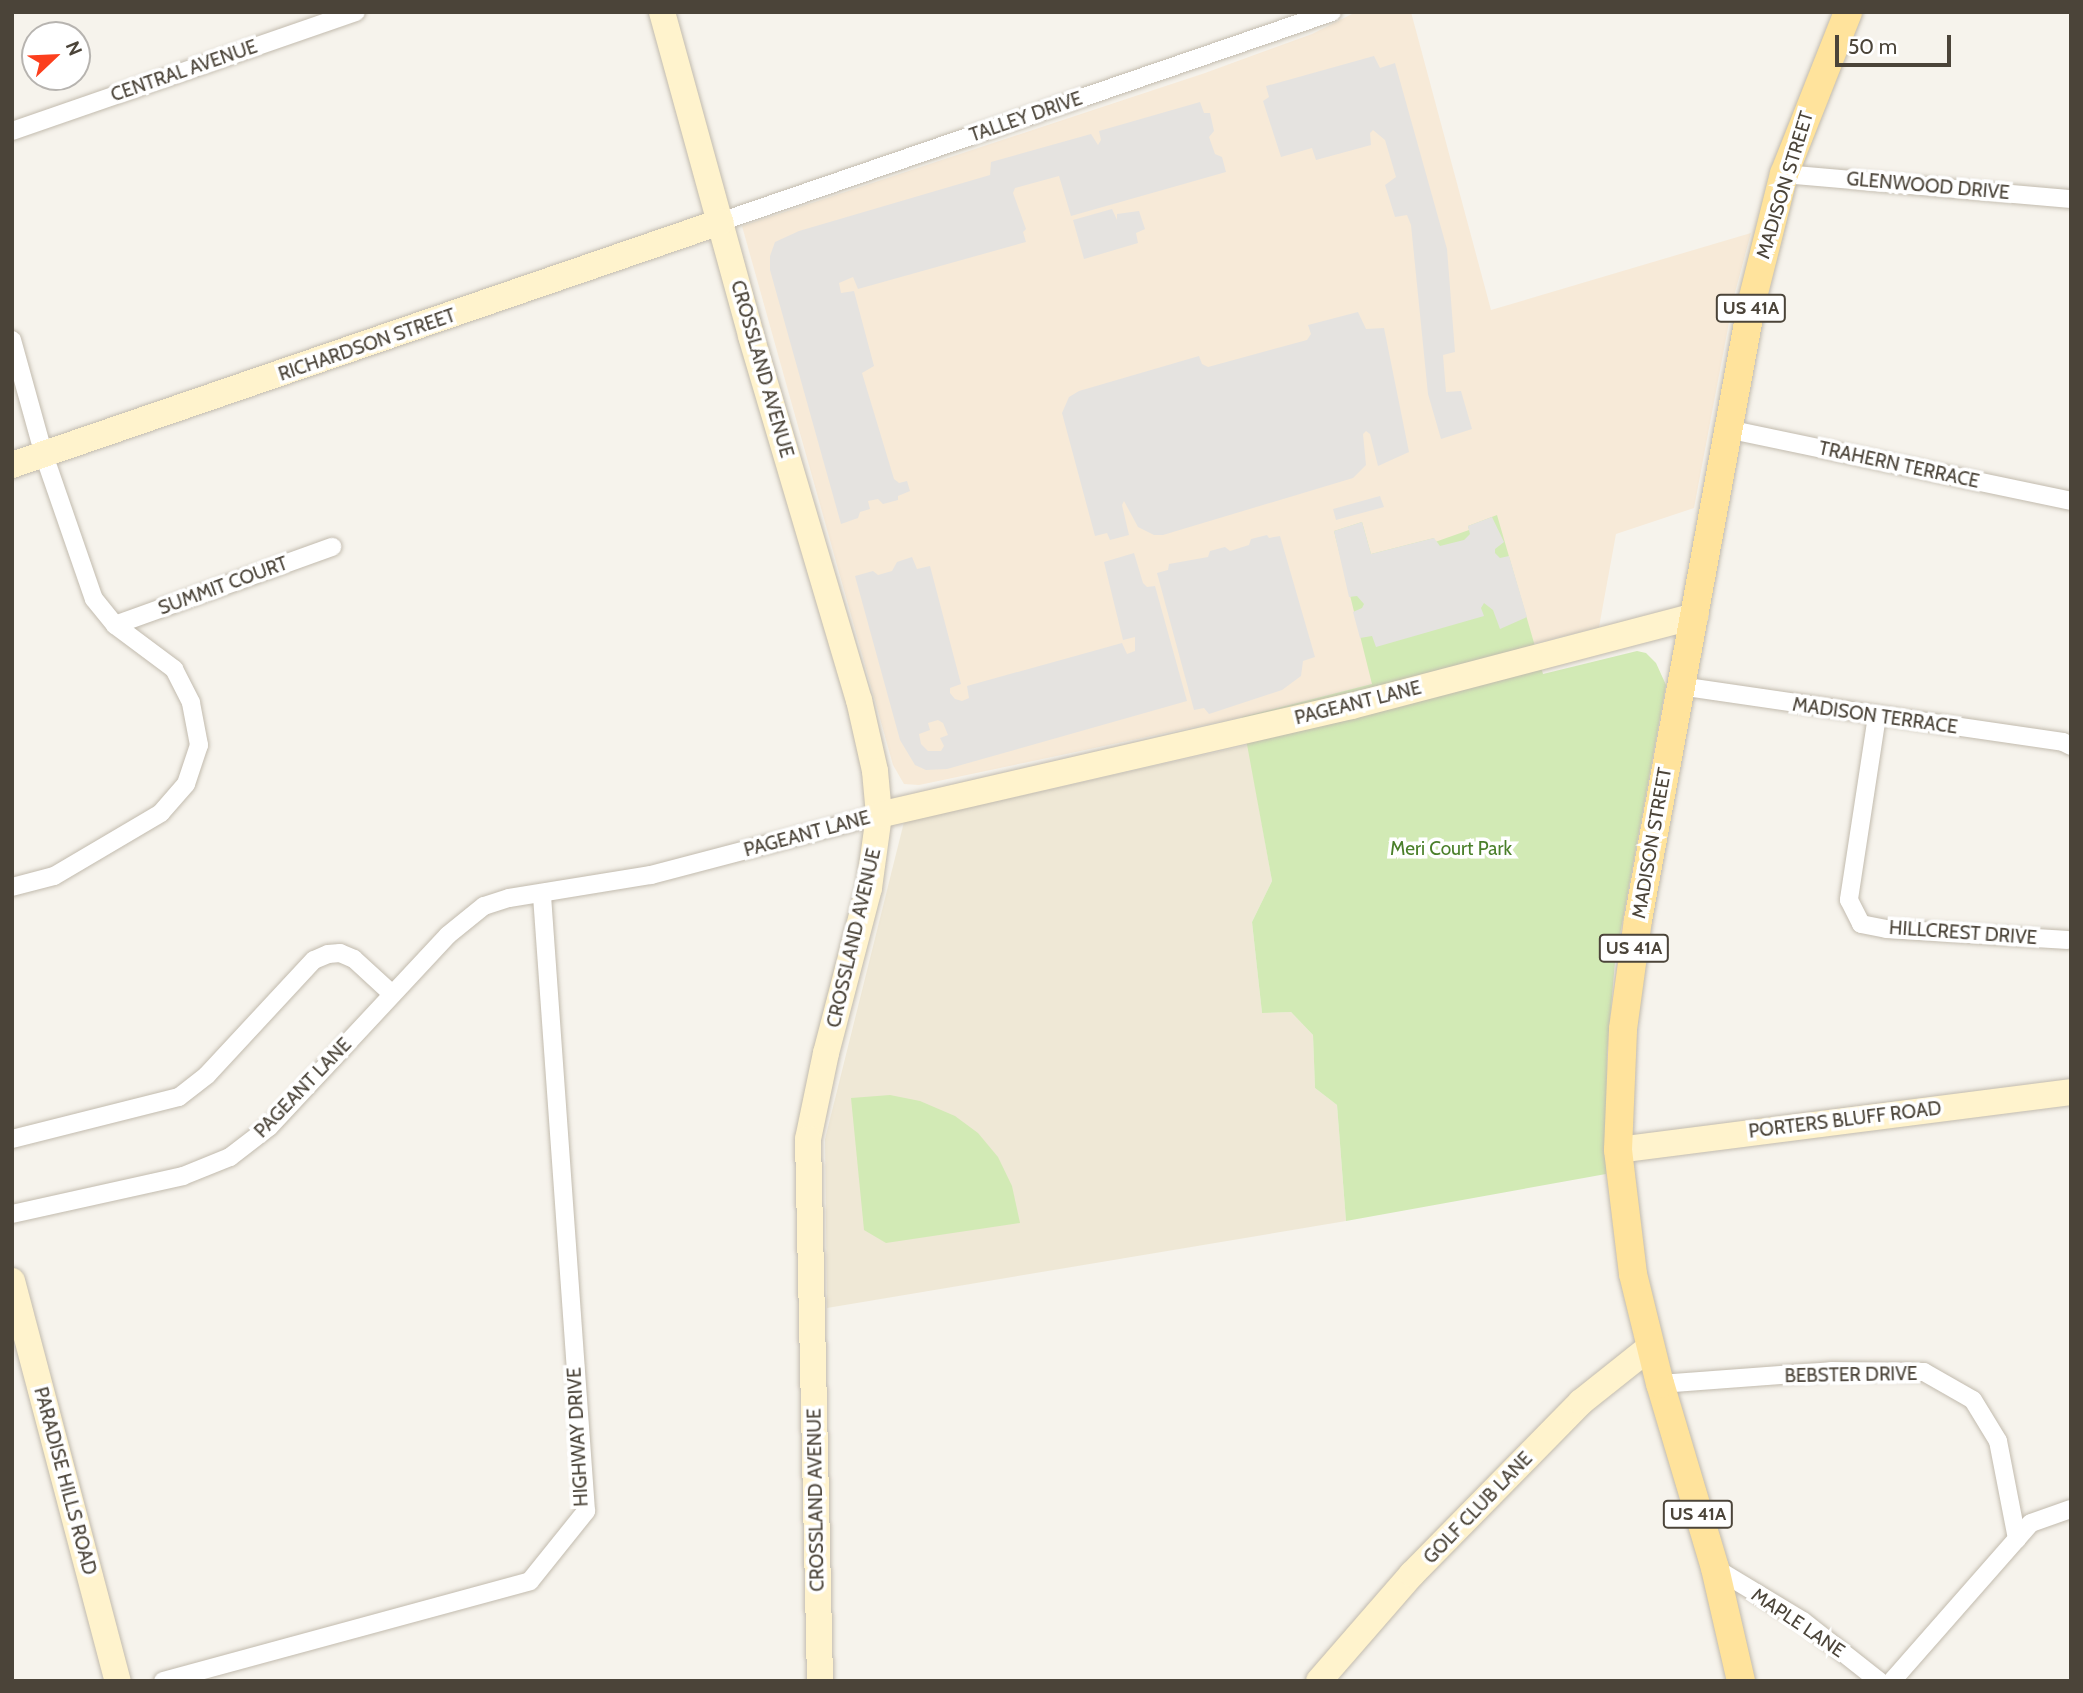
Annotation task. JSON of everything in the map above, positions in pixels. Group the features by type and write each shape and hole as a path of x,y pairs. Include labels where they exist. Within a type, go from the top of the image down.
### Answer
{"main road":[{"name":"CROSSLAND AVENUE","path":"662,12 865,721 879,815 869,888 826,1053 808,1139 820,1681"},
{"name":"MADISON STREET","path":"1741,1681 1715,1568 1649,1348 1633,1274 1618,1150 1623,1028 1679,686 1695,616 1752,301 1784,174 1814,91 1848,12"},
{"name":"RICHARDSON STREET","path":"12,465 720,222"},
{"name":"PAGEANT LANE","path":"879,815 1352,706 1695,616"},
{"name":"PORTERS BLUFF ROAD","path":"1618,1150 2071,1092"},
{"name":"PARADISE HILLS ROAD","path":"12,1281 118,1681"},
{"name":"GOLF CLUB LANE","path":"1319,1681 1412,1574 1581,1402 1649,1348"}],"street":[{"name":"CENTRAL AVENUE","path":"12,131 356,12"},
{"name":"TALLEY DRIVE","path":"720,222 1332,12"},
{"name":"GLENWOOD DRIVE","path":"1784,174 2071,199"},
{"path":"12,340 44,455 94,599 115,625 174,669 191,703 199,745 186,784 161,813 95,855 54,876 12,887"},
{"name":"TRAHERN TERRACE","path":"1727,429 2071,500"},
{"name":"SUMMIT COURT","path":"115,625 332,547"},
{"name":"MADISON TERRACE","path":"1679,686 2063,742 2071,746"},
{"name":"HILLCREST DRIVE","path":"1877,716 1849,900 1861,924 1887,929 2068,940"},
{"name":"PAGEANT LANE","path":"12,1214 183,1176 230,1157 269,1127 448,935 476,911 509,898 542,895 651,874 879,815"},
{"name":"HIGHWAY DRIVE","path":"163,1681 530,1581 586,1511 542,895"},
{"path":"12,1139 179,1097 207,1074 314,960 328,954 340,953 354,959 393,994"},
{"name":"BEBSTER DRIVE","path":"1660,1384 1831,1371 1924,1372 1973,1400 1998,1441 2017,1539"},
{"path":"1892,1681 2031,1523 2071,1510"},
{"name":"MAPLE LANE","path":"1715,1568 1802,1621 1879,1681"}],"shaded area":[{"path":"1356,12 1411,12 1491,310 1751,233 1734,296 1694,508 1616,534 1599,627 1242,717 919,785 904,784 893,765 742,226 1205,73 1312,34"},
{"path":"1374,56 1380,68 1395,63 1447,249 1455,352 1443,355 1446,392 1461,391 1472,429 1441,439 1428,394 1411,225 1407,215 1395,217 1385,185 1396,177 1385,140 1373,130 1370,133 1371,145 1316,160 1312,148 1281,157 1263,101 1269,97 1266,86"},
{"path":"1200,102 1204,113 1210,113 1214,131 1209,137 1215,154 1222,157 1226,172 1071,216 1059,176 1015,188 1013,193 1026,229 1023,232 1026,242 858,289 853,277 839,283 841,293 854,291 874,366 862,373 894,479 899,483 907,481 910,491 898,496 898,500 883,504 878,499 868,501 870,509 860,512 858,518 841,524 770,270 770,256 775,242 799,231 990,175 991,162 1091,134 1098,145 1101,140 1099,131"},
{"path":"1112,209 1117,220 1117,214 1139,211 1145,229 1136,233 1138,243 1084,259 1073,220"},
{"path":"1358,312 1366,329 1384,328 1409,452 1378,466 1370,434 1366,431 1363,434 1366,465 1353,478 1163,535 1154,535 1138,527 1124,501 1122,505 1129,535 1110,540 1107,533 1095,536 1062,413 1069,397 1079,391 1199,356 1202,364 1208,367 1307,340 1311,334 1308,325"},
{"path":"1380,496 1384,507 1336,520 1333,509"},
{"path":"1492,517 1504,542 1495,549 1495,553 1500,558 1509,556 1527,617 1500,629 1493,610 1484,603 1481,608 1484,616 1376,647 1372,636 1360,638 1353,612 1364,604 1357,596 1349,597 1334,531 1362,522 1371,554 1434,538 1440,546 1464,540 1470,534 1468,526"},
{"path":"1267,535 1269,538 1280,536 1315,657 1303,661 1301,676 1282,690 1209,714 1204,708 1194,710 1157,573 1168,570 1169,564 1208,557 1210,551 1225,547 1230,551 1249,545 1251,539"},
{"path":"1134,553 1143,583 1147,587 1155,586 1187,701 947,769 926,770 915,765 900,740 855,576 873,571 878,575 892,571 897,562 912,557 917,569 930,566 961,684 950,688 950,693 955,699 962,701 969,698 967,686 1122,643 1127,654 1135,651 1135,637 1123,640 1104,562","holes":["938,720 943,723 948,735 940,738 944,746 941,751 928,751 921,744 919,734 930,730 928,723"]},
{"path":"1248,745 1272,881 1252,922 1262,1013 1291,1012 1313,1035 1315,1088 1337,1105 1346,1221 827,1308 825,1139 904,822"}],"green space":[{"name":"Meri Court Park","path":"1497,515 1543,674 1637,651 1646,653 1656,663 1666,685 1615,962 1607,1053 1606,1174 1346,1221 1337,1105 1315,1088 1313,1035 1291,1012 1262,1013 1252,922 1272,881 1242,717 1372,684 1334,531 1362,522 1371,554 1434,538 1435,542 1469,530 1468,526"},
{"path":"890,1095 920,1101 955,1116 978,1133 998,1157 1012,1186 1020,1223 886,1243 864,1230 851,1098"}]}
